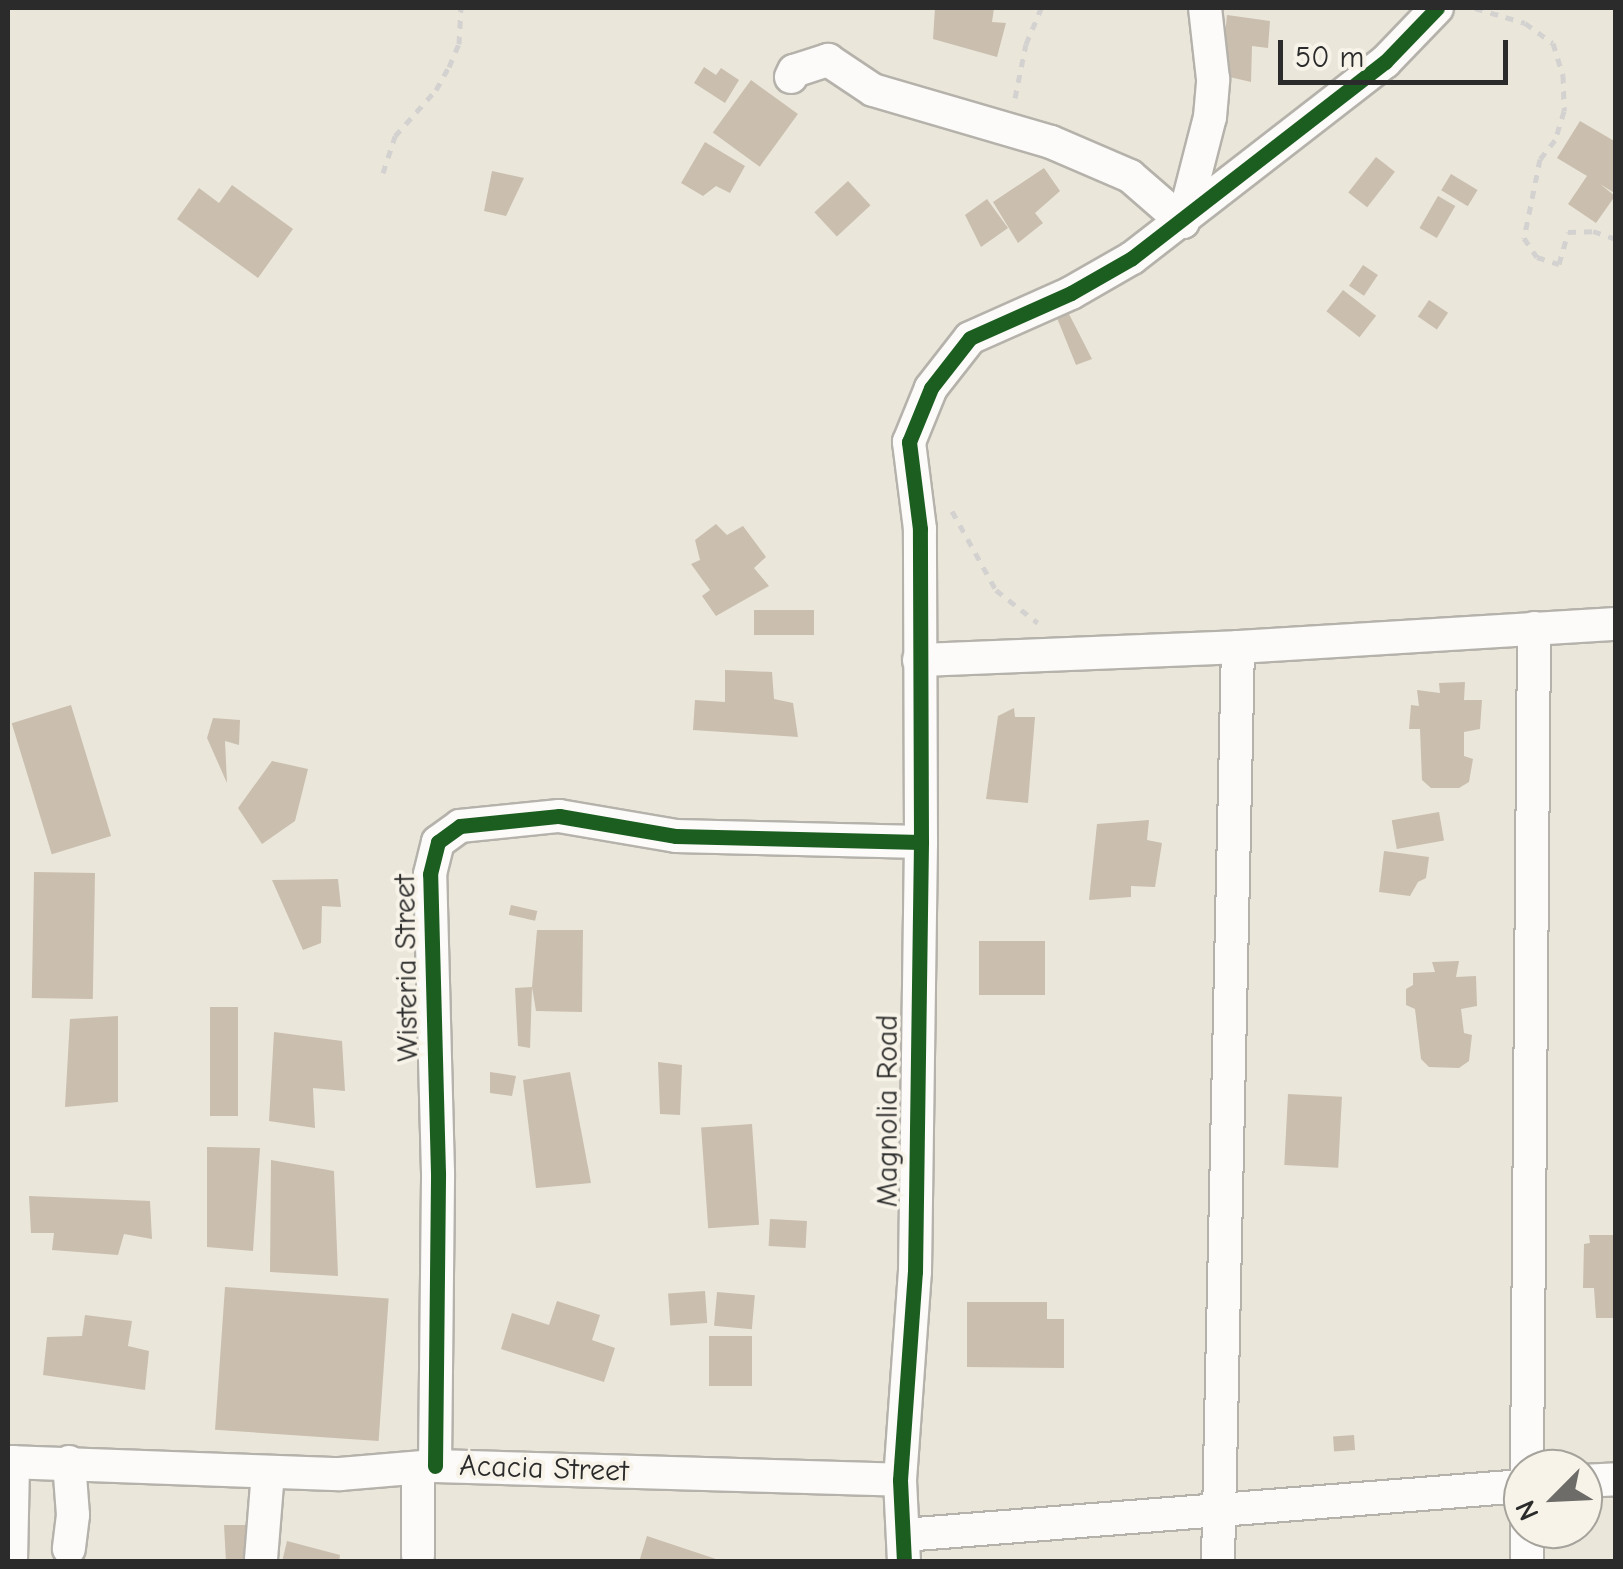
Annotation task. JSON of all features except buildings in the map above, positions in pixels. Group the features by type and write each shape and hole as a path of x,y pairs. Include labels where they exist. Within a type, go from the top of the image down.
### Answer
{"street":[{"path":"791,77 794,72 828,60 872,90 1051,142 1130,176 1183,222 1210,117 1214,79 1205,8"},
{"name":"Magnolia Road","path":"904,1548 900,1480 915,1272 921,842 920,530 908,442 931,388 970,338 1071,293 1183,222 1386,62 1436,8"},
{"path":"918,660 1238,647 1616,624"},
{"path":"1527,1449 1534,628"},
{"path":"1218,1562 1238,647"},
{"name":"Wisteria Street","path":"418,1555 427,1468 438,1173 430,874 438,842 460,826 558,816 676,836 921,842"},
{"path":"10,1462 11,1561"},
{"name":"Acacia Street","path":"10,1462 268,1472 427,1468 900,1480"},
{"path":"69,1462 73,1515 70,1549"},
{"path":"261,1559 268,1472"},
{"path":"904,1548 1218,1507 1503,1487"}],"path":[{"path":"383,173 394,136 436,90 449,66 459,44 461,8"},
{"path":"1009,130 1026,44 1042,8"},
{"path":"1475,8 1526,23 1554,43 1563,75 1564,111 1555,140 1540,159 1524,238 1537,257 1559,264 1568,232 1593,231 1616,239"},
{"path":"947,500 996,590 1059,639 1067,654"}],"cycle path":[{"path":"904,1562 900,1480 915,1272 921,842 920,529 909,442 931,388 970,338 1071,293 1132,258 1385,62 1437,8"},
{"path":"435,1466 438,1173 430,874 438,842 460,826 559,816 676,836 921,842"}]}
